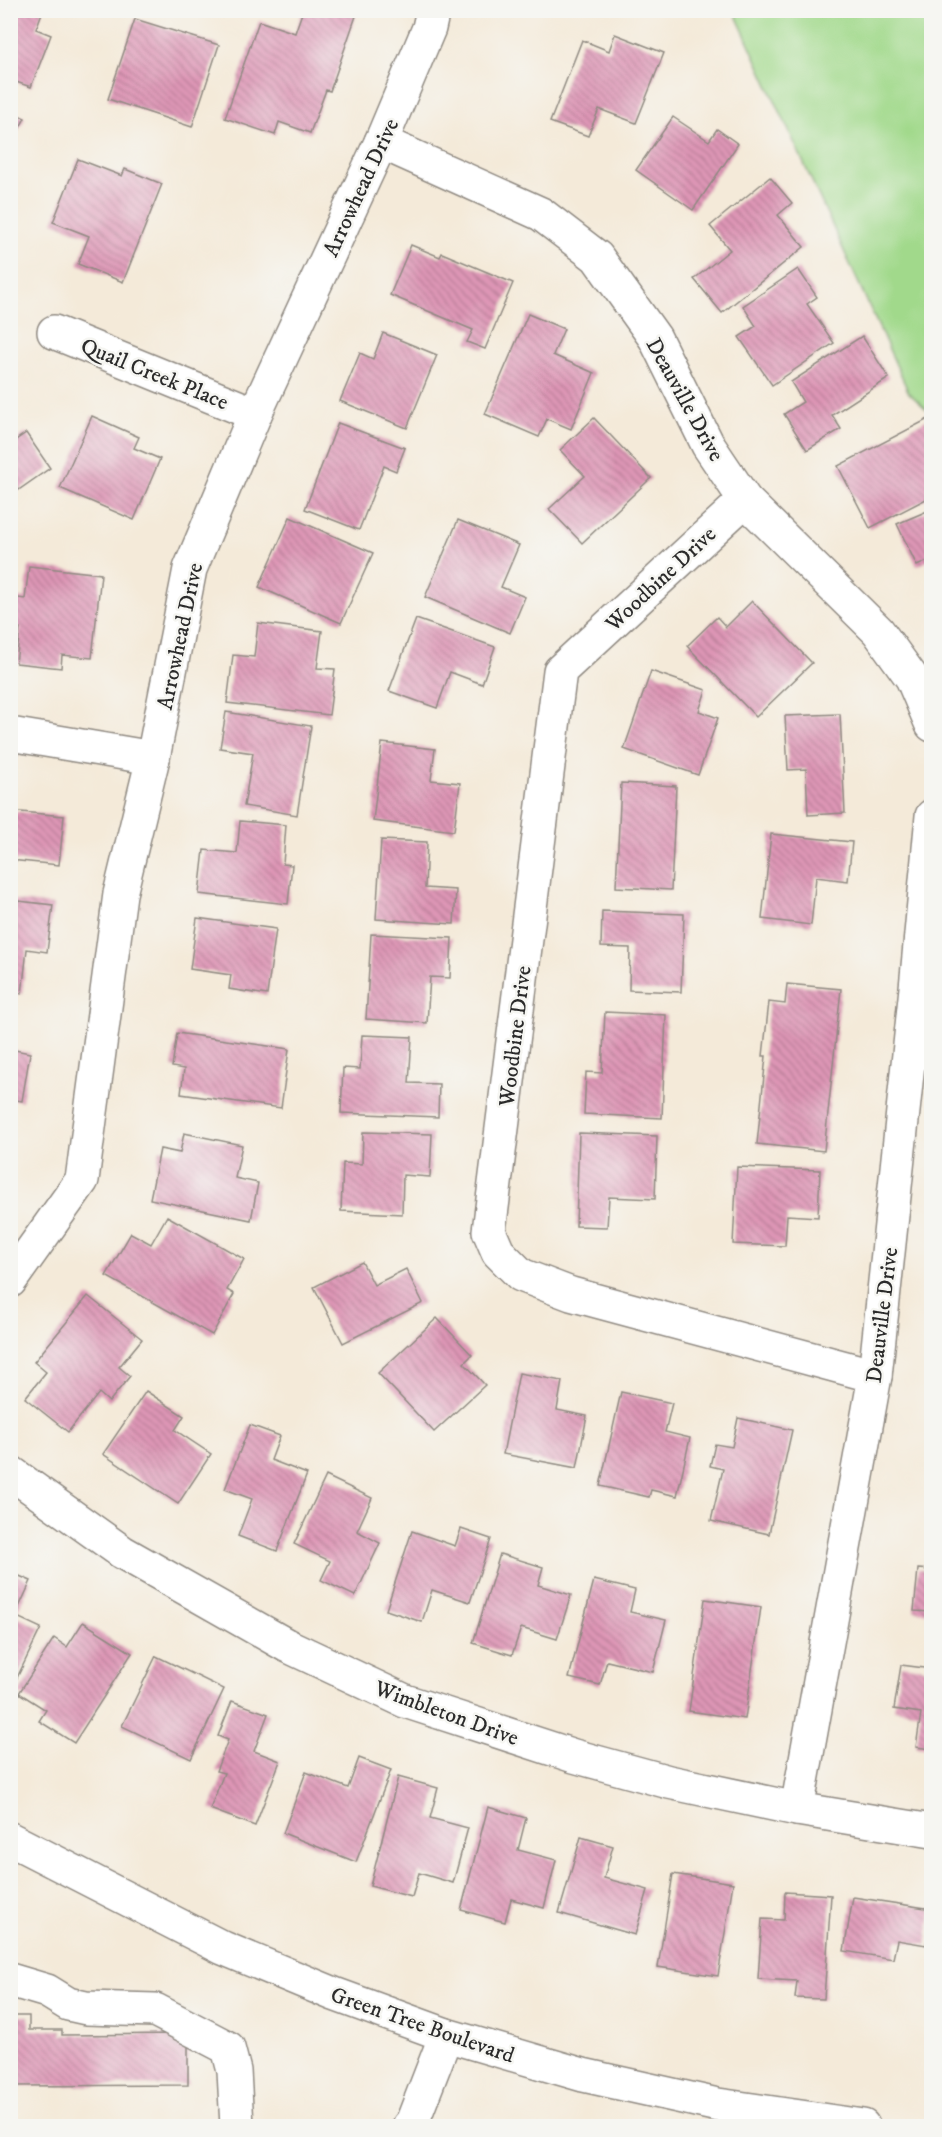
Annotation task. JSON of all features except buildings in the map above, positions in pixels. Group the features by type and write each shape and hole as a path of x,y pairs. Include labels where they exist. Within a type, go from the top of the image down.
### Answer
{"street":[{"name":"Arrowhead Drive","path":"10,1281 82,1180 120,894 153,758 190,569 255,414 381,142 429,28 433,10"},
{"name":"Deauville Drive","path":"381,142 541,214 597,257 655,338 708,445 745,500 878,631 912,678 932,725"},
{"name":"Quail Creek Place","path":"54,332 255,414"},
{"name":"Woodbine Drive","path":"745,500 560,671 489,1231 498,1252 521,1275 571,1294 875,1376"},
{"path":"10,734 153,758"},
{"name":"Deauville Drive","path":"797,1809 875,1376 924,989 932,816"},
{"name":"Wimbleton Drive","path":"10,1472 122,1552 286,1645 405,1701 574,1756 669,1782 797,1809 932,1831"},
{"name":"Green Tree Boulevard","path":"12,1844 223,1948 334,1994 446,2035 583,2075 718,2105 863,2127"},
{"path":"10,1980 47,1991 68,2004 86,2008 155,2010 228,2049 234,2071 237,2127"},
{"path":"413,2125 446,2035"}],"green space":[{"path":"734,11 931,11 931,413 909,393"}]}
